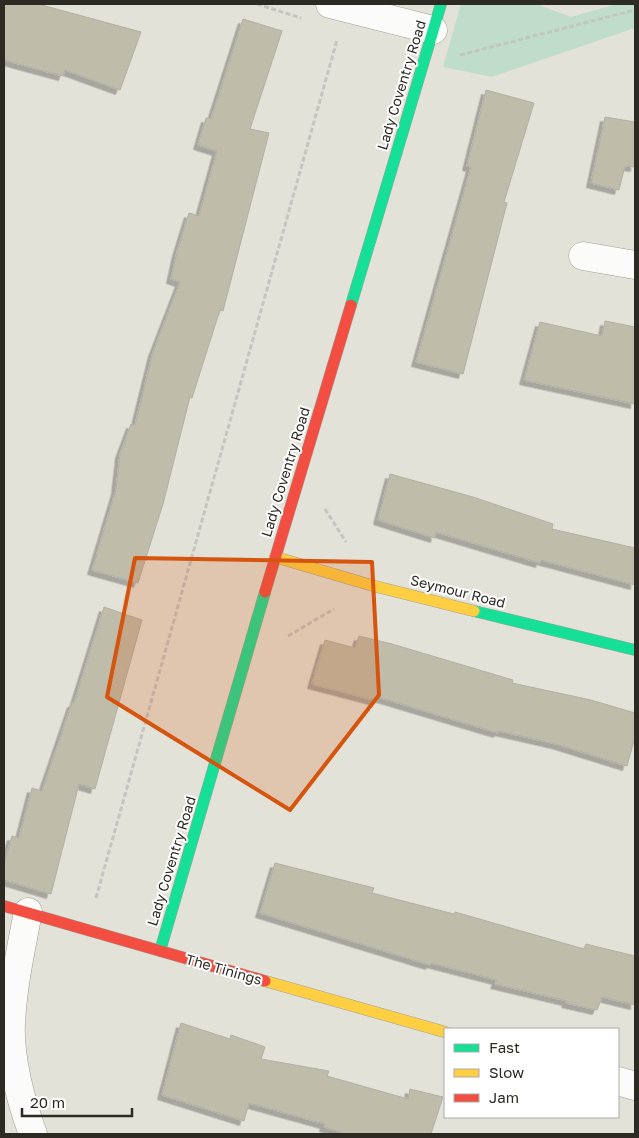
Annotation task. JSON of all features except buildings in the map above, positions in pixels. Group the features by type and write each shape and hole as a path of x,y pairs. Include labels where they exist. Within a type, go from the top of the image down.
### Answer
{"street":[{"name":"Lady Coventry Road","path":"160,951 300,471 441,4"},
{"path":"339,7 433,30"},
{"path":"583,256 635,265"},
{"name":"Seymour Road","path":"275,557 374,586 635,650"},
{"path":"16,909 17,966 11,1024 16,1069 25,1113 33,1134"},
{"name":"The Tinings","path":"16,909 444,1032"},
{"path":"619,1081 635,1086"}],"path":[{"path":"87,930 337,41 339,7"},
{"path":"423,64 635,10"},
{"path":"246,660 374,586 300,471"}],"highlighted area":[{"path":"135,558 372,562 379,695 290,810 107,697"}],"green space":[{"path":"461,4 537,4 571,17 617,4 635,4 635,28 492,77 443,67"}],"traffic: fast":[{"path":"351,305 441,4"},
{"path":"160,951 265,592"},
{"path":"474,611 635,650"}],"traffic: slow":[{"path":"275,557 374,586 474,611"},
{"path":"265,981 444,1032"}],"traffic: jam":[{"path":"265,592 351,305"},
{"path":"4,906 265,981"}]}
